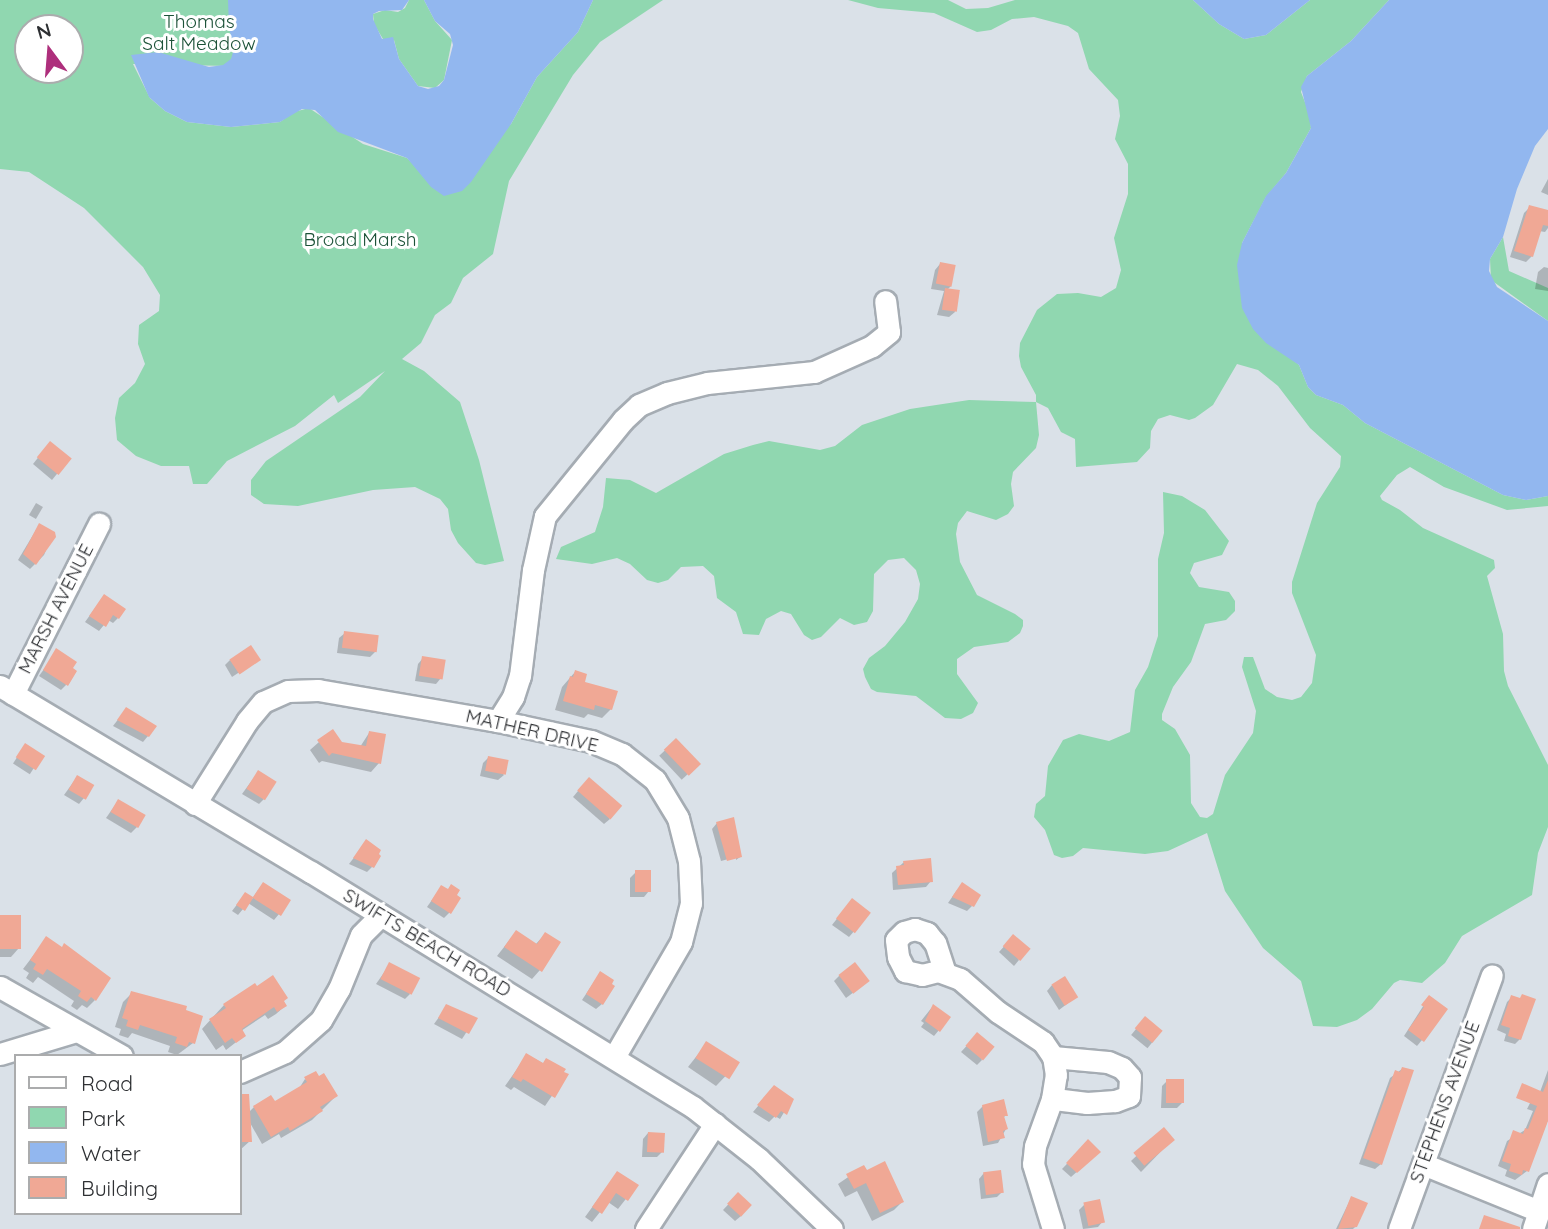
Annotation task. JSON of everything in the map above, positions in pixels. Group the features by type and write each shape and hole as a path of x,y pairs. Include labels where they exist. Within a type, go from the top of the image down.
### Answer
{"street":[{"path":"498,721 513,697 520,676 537,547 545,516 563,490 623,419 639,405 667,393 707,383 771,379 814,372 872,346 890,332 885,301"},
{"name":"MARSH AVENUE","path":"6,690 99,524"},
{"name":"SWIFTS BEACH ROAD","path":"6,690 614,1057 715,1124 800,1196 832,1229"},
{"name":"MATHER DRIVE","path":"195,804 247,721 263,702 288,691 318,690 498,721 591,741 622,754 654,780 678,818 689,861 691,902 681,942 614,1057"},
{"path":"242,1071 285,1052 321,1020 339,989 361,935 381,915"},
{"path":"945,973 960,979 998,1012 1043,1042 1053,1058 1056,1075 1052,1099 1035,1146 1033,1164 1053,1229"},
{"name":"STEPHENS AVENUE","path":"1399,1229 1493,975"},
{"path":"0,987 118,1054"},
{"path":"0,1054 76,1031"},
{"path":"1052,1099 1100,1104 1129,1096 1132,1086 1122,1068 1108,1062 1053,1058"},
{"path":"646,1229 715,1124"},
{"path":"1423,1164 1536,1220 1548,1184"}],"green space":[{"path":"0,0 235,0 239,50 229,66 133,64 150,98 165,111 187,122 231,127 280,122 294,112 309,108 363,144 407,158 428,179 511,124 537,77 578,32 593,0 663,0 600,42 573,75 509,181 493,254 463,278 451,303 435,315 421,343 402,359 424,371 460,402 479,460 504,561 485,565 476,563 458,543 451,530 448,509 440,499 415,487 373,490 298,506 264,504 251,495 251,480 266,461 360,397 385,371 338,403 334,395 295,426 227,461 207,484 193,484 189,466 161,466 136,456 117,440 115,418 119,398 135,383 145,364 138,344 139,325 159,311 160,295 143,267 84,208 29,172 0,169"},
{"path":"409,0 424,0 435,21 452,40 444,80 435,88 418,86 399,59 394,40 383,39 374,24 373,14 385,10 398,12 405,8"},
{"path":"848,0 948,0 966,9 988,8 1015,0 1193,0 1219,24 1244,39 1266,35 1310,0 1389,0 1351,41 1307,76 1301,92 1310,115 1311,128 1286,173 1266,197 1242,243 1285,353 1299,365 1308,387 1316,395 1343,405 1365,423 1503,495 1526,500 1548,496 1548,506 1507,510 1444,487 1410,467 1397,475 1380,496 1423,528 1494,560 1495,568 1487,576 1503,634 1504,671 1508,686 1548,765 1548,827 1538,853 1532,895 1462,936 1445,963 1422,983 1400,980 1394,983 1372,1009 1357,1020 1337,1027 1313,1026 1301,981 1263,948 1225,891 1207,833 1168,851 1145,854 1083,848 1073,856 1062,858 1054,855 1045,830 1034,817 1036,804 1045,796 1048,766 1063,740 1079,734 1109,741 1130,732 1135,690 1148,667 1158,636 1158,559 1164,533 1163,492 1182,496 1205,510 1229,541 1222,555 1194,563 1190,573 1199,587 1229,592 1235,601 1235,611 1226,620 1205,624 1191,662 1173,687 1162,714 1162,720 1175,729 1190,755 1191,803 1200,817 1207,818 1213,814 1225,775 1253,733 1256,711 1242,667 1244,657 1253,657 1265,689 1277,697 1292,700 1301,697 1312,683 1316,655 1292,593 1292,582 1317,503 1340,467 1341,456 1310,428 1278,386 1258,370 1237,364 1213,405 1195,418 1189,420 1170,415 1158,419 1151,431 1150,448 1137,462 1076,467 1075,439 1061,432 1048,408 1036,402 1036,395 1021,367 1020,343 1037,310 1057,294 1078,293 1101,297 1116,288 1121,270 1114,238 1128,194 1128,164 1115,139 1120,116 1118,100 1089,69 1078,33 1068,26 1034,17 1012,19 991,30 977,32 934,13 878,8"},
{"path":"1503,237 1509,271 1548,288 1548,321 1491,280 1490,259"},
{"path":"969,400 1036,402 1039,435 1036,448 1013,472 1011,484 1014,506 1008,514 996,520 967,511 958,523 956,534 960,562 977,595 1023,620 1020,633 1008,642 974,647 957,659 957,674 978,703 973,713 961,719 945,718 916,696 877,692 871,689 865,677 863,669 869,658 885,646 905,622 918,599 920,584 916,570 904,558 888,560 874,574 873,611 867,622 854,625 840,618 821,637 812,640 804,635 791,614 781,611 766,619 759,635 743,634 736,612 717,598 714,576 703,566 681,567 668,580 658,583 647,580 630,564 617,558 592,564 556,559 561,547 595,532 603,507 606,478 630,480 656,493 724,454 769,441 820,450 835,446 862,425 910,409"}],"water":[{"path":"228,0 409,0 402,10 379,11 373,14 373,19 382,39 393,37 399,59 418,86 428,89 439,86 444,80 453,45 450,34 435,21 424,0 593,0 578,32 537,77 511,124 471,182 462,191 444,196 431,187 407,158 338,132 315,110 302,109 280,122 231,127 187,122 165,111 149,97 131,55 158,52 209,67 223,65 231,59 234,49 229,28"},
{"path":"1193,0 1310,0 1266,35 1244,39 1219,24"},
{"path":"1389,0 1548,0 1548,129 1535,146 1517,189 1503,237 1490,259 1489,271 1497,287 1548,321 1548,496 1526,500 1503,495 1365,423 1343,405 1316,395 1308,387 1299,365 1266,343 1253,329 1242,308 1237,265 1242,243 1266,196 1286,173 1311,128 1301,87 1307,76 1351,41"}],"building":[{"path":"1529,205 1548,210 1548,226 1543,225 1533,257 1514,251"},
{"path":"940,262 956,265 952,287 936,284"},
{"path":"945,288 960,290 957,312 942,310"},
{"path":"50,441 72,459 59,475 37,457"},
{"path":"39,523 55,532 56,537 36,565 23,554"},
{"path":"104,594 126,609 119,619 113,615 106,627 89,616"},
{"path":"344,631 379,635 377,652 342,648"},
{"path":"251,645 261,660 240,674 229,660"},
{"path":"56,648 77,662 73,668 77,671 68,686 43,670"},
{"path":"422,656 446,660 443,680 419,676"},
{"path":"575,670 587,674 585,682 618,691 612,710 595,705 594,710 563,701 570,676 573,677"},
{"path":"126,707 157,726 149,737 117,720"},
{"path":"333,729 342,742 366,746 369,731 386,734 381,764 332,753 329,756 317,740"},
{"path":"676,738 701,764 689,776 664,750"},
{"path":"25,743 45,756 36,770 16,757"},
{"path":"488,756 509,760 506,775 485,771"},
{"path":"258,770 277,782 265,800 246,789"},
{"path":"77,775 94,785 86,800 68,790"},
{"path":"589,777 622,806 610,819 577,791"},
{"path":"118,799 146,815 138,828 110,812"},
{"path":"734,817 742,857 727,861 716,822"},
{"path":"366,839 381,850 381,856 374,868 353,858"},
{"path":"931,858 933,882 898,885 896,866 904,865 903,861"},
{"path":"635,870 651,870 651,892 635,892"},
{"path":"263,882 291,900 281,916 253,898 245,911 236,905 245,892 253,897"},
{"path":"962,882 981,895 974,907 952,897"},
{"path":"451,884 460,890 457,895 461,898 451,914 431,901 441,885 448,889"},
{"path":"852,898 871,913 855,933 836,918"},
{"path":"0,915 21,915 21,949 0,949"},
{"path":"516,930 537,944 545,932 561,942 542,972 504,947"},
{"path":"1013,934 1031,949 1020,961 1003,946"},
{"path":"46,936 62,947 64,943 111,978 96,1001 91,997 87,1002 78,996 81,991 47,969 43,975 33,969 36,964 30,960"},
{"path":"389,962 420,978 412,995 380,979"},
{"path":"855,962 870,981 853,994 838,975"},
{"path":"600,971 614,980 612,984 615,986 603,1005 586,994"},
{"path":"273,975 288,998 284,1001 287,1006 277,1012 274,1007 242,1029 246,1036 236,1043 232,1038 225,1043 209,1019 226,1008 223,1004 255,983 257,986"},
{"path":"1065,976 1078,997 1065,1006 1051,984"},
{"path":"131,991 187,1006 186,1010 203,1016 195,1044 189,1042 187,1047 175,1043 177,1037 140,1025 138,1030 126,1026 128,1020 122,1018"},
{"path":"1522,994 1536,999 1521,1040 1508,1036 1510,1028 1501,1025 1511,995 1520,998"},
{"path":"1429,995 1448,1009 1424,1042 1408,1030"},
{"path":"446,1004 478,1018 469,1034 438,1018"},
{"path":"933,1004 951,1017 940,1032 925,1021"},
{"path":"1145,1016 1163,1031 1152,1043 1135,1028"},
{"path":"977,1032 995,1047 983,1061 965,1046"},
{"path":"706,1041 740,1062 729,1079 695,1058"},
{"path":"526,1053 543,1063 546,1058 566,1069 564,1072 569,1074 555,1098 523,1079 521,1082 512,1077"},
{"path":"1402,1067 1414,1070 1382,1165 1363,1158 1395,1070 1400,1072"},
{"path":"316,1071 319,1076 324,1073 338,1096 320,1107 323,1111 290,1131 288,1127 271,1137 253,1106 271,1095 275,1101 307,1082 304,1077"},
{"path":"1166,1079 1184,1079 1184,1103 1166,1103"},
{"path":"1548,1080 1548,1121 1529,1172 1523,1170 1522,1175 1509,1171 1511,1164 1502,1161 1513,1130 1523,1134 1525,1128 1528,1129 1537,1106 1516,1098 1522,1083 1543,1092"},
{"path":"774,1085 794,1099 787,1115 781,1111 776,1118 757,1105"},
{"path":"242,1094 249,1094 252,1142 242,1142"},
{"path":"1004,1099 1008,1116 1004,1116 1008,1129 1003,1131 1005,1138 988,1142 982,1105"},
{"path":"1164,1127 1175,1140 1144,1166 1133,1153"},
{"path":"648,1132 665,1133 664,1153 647,1152"},
{"path":"1088,1139 1101,1152 1077,1173 1066,1163"},
{"path":"885,1161 904,1202 880,1213 866,1183 854,1189 846,1174 864,1165 867,1170"},
{"path":"1001,1170 1004,1193 986,1195 983,1172"},
{"path":"617,1171 639,1185 628,1201 616,1193 602,1214 592,1207"},
{"path":"738,1192 752,1205 741,1217 727,1204"},
{"path":"1351,1196 1368,1203 1357,1227 1338,1229"},
{"path":"1100,1199 1105,1222 1088,1226 1083,1203"},
{"path":"1484,1215 1520,1227 1520,1229 1479,1229"}],"park label":[{"name":"Thomas Salt Meadow","path":"199,33"},
{"name":"Broad Marsh","path":"360,240"}]}
